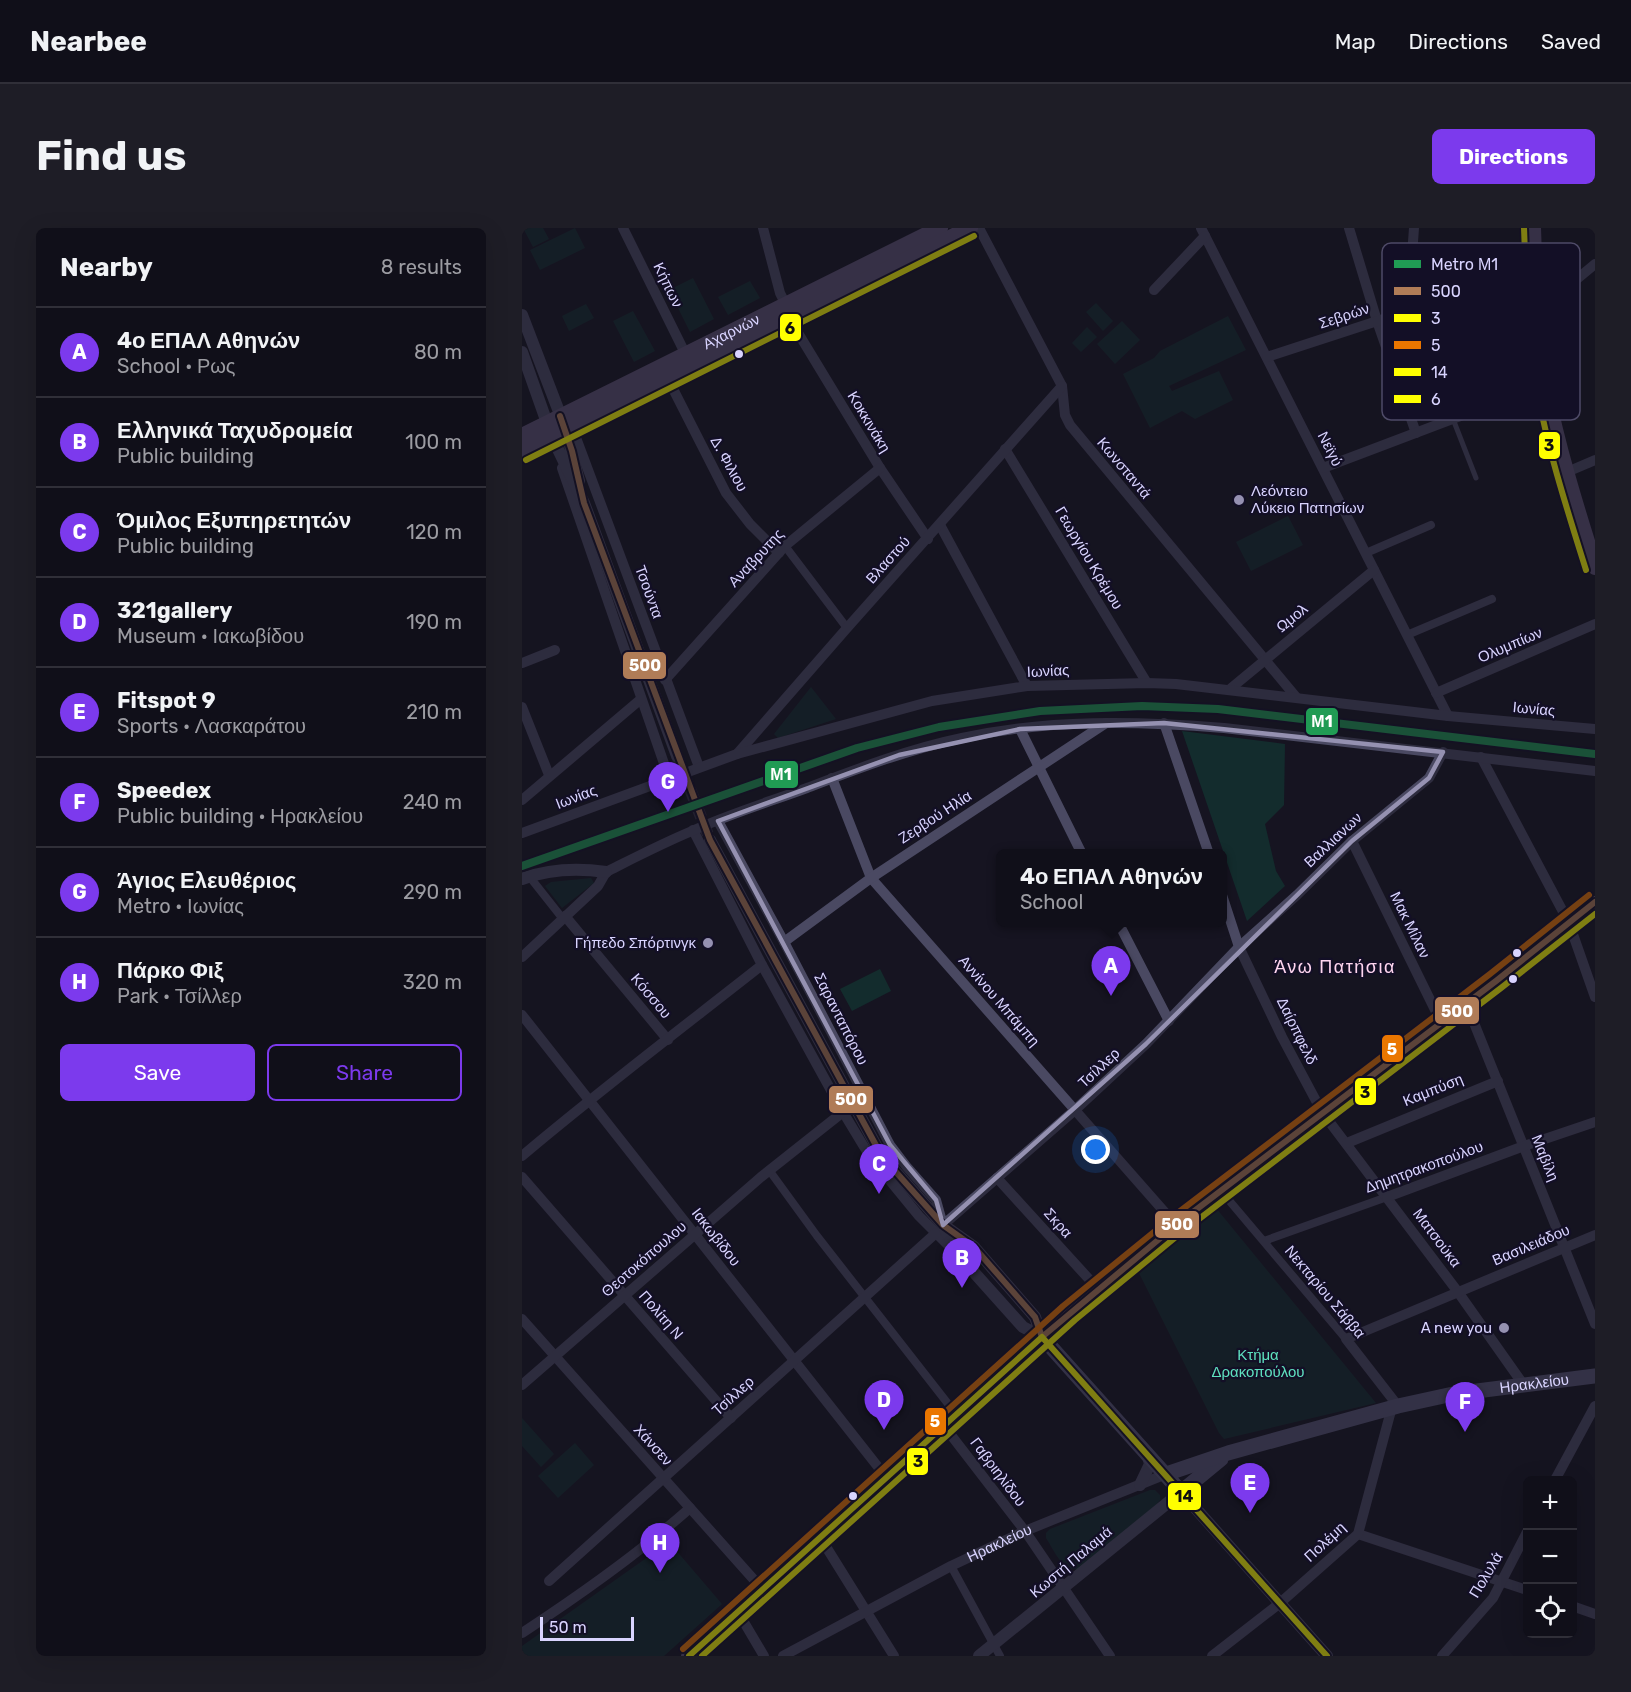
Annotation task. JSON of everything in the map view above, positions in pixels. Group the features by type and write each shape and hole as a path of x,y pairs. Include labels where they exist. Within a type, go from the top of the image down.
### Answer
{"main road":[{"name":"Αχαρνών","path":"522,436 559,426 668,379 940,228"},
{"name":"Αχαρνών","path":"522,452 559,426 686,355 970,228"},
{"path":"1533,228 1533,243"},
{"path":"1554,420 1594,562"},
{"path":"689,1656 1042,1336 1176,1224 1594,904"},
{"path":"1042,1336 1181,1491"},
{"name":"Ηρακλείου","path":"1166,1474 1228,1453 1395,1406 1453,1394 1595,1376"},
{"name":"Ηρακλείου","path":"1181,1491 1228,1453"}],"street":[{"name":"Κήπων","path":"623,228 686,355"},
{"name":"Κοκκινάκη","path":"764,228 780,293 788,311 880,468 928,538"},
{"name":"Κωνσταντά","path":"980,228 1062,386 1065,415 1070,425 1296,697"},
{"path":"1349,228 1382,335"},
{"path":"1413,243 1414,228"},
{"path":"1154,290 1206,231"},
{"name":"Νεϊγύ","path":"1206,231 1448,716"},
{"path":"1580,276 1595,264"},
{"name":"Τσούντα","path":"522,315 584,503 677,756"},
{"name":"Σεβρών","path":"1267,357 1382,319"},
{"name":"Τσούντα","path":"522,352 559,426 699,767"},
{"name":"Δ. Φιλιου","path":"668,379 726,493 750,524 782,550"},
{"name":"Βλαστού","path":"737,754 1062,386"},
{"path":"1411,420 1416,433"},
{"path":"1323,468 1450,420"},
{"name":"Τσούντα","path":"559,426 641,699 669,778"},
{"name":"Γεωργίου Κρέμου","path":"1005,449 1147,683"},
{"path":"1567,472 1595,460"},
{"name":"Αναβρυτης","path":"665,680 782,550 880,468"},
{"path":"940,525 1027,686"},
{"path":"1366,553 1431,525"},
{"path":"782,550 847,628"},
{"name":"Ωμολ","path":"1230,689 1374,570"},
{"path":"1407,635 1492,599"},
{"name":"Ολυμπίων","path":"1436,693 1595,624"},
{"path":"522,663 555,650"},
{"name":"Ιωνίας","path":"522,832 737,754 932,701 1027,686 1147,683 1230,689 1448,716 1595,729"},
{"path":"522,800 641,699"},
{"path":"522,707 549,775"},
{"path":"525,877 569,870 606,872 693,830 832,778 962,738 1020,729 1106,723 1164,723 1443,752 1595,771"},
{"name":"Ζερβού Ηλία","path":"784,942 871,878 1106,723"},
{"path":"1164,723 1207,849"},
{"path":"1020,729 1079,849"},
{"name":"Βαλλιανων","path":"1239,947 1352,841 1429,778 1443,752"},
{"path":"1481,757 1569,923 1595,997"},
{"name":"Αννίνου Μπάμπη","path":"832,778 871,878 1176,1224"},
{"name":"Σαρανταπόρου","path":"718,821 890,1145 936,1200 939,1229"},
{"name":"Σαρανταπόρου","path":"693,830 762,964 869,1155 919,1216 974,1247 1035,1317 1042,1336"},
{"name":"Σαρανταπόρου","path":"710,840 878,1149 962,1259 1023,1327 1042,1336"},
{"name":"Μακ Μίλαν","path":"1352,841 1441,1022"},
{"path":"522,957 598,886 606,872"},
{"name":"Κόσσου","path":"525,877 564,917 668,1040"},
{"name":"Δαίρπφελδ","path":"1227,910 1239,947 1282,1037 1322,1112"},
{"path":"1121,927 1168,1021"},
{"name":"Τσίλλερ","path":"549,1581 939,1229 1075,1110 1168,1021 1239,947"},
{"path":"522,1156 589,1100 762,964"},
{"name":"Μαβίλη","path":"1467,1003 1595,1324"},
{"name":"Ιακωβίδου","path":"522,1015 886,1477"},
{"name":"Καμπύση","path":"1347,1143 1498,1081"},
{"name":"Θεοτοκόπουλου","path":"522,1385 769,1170 843,1112"},
{"name":"Ματσούκα","path":"1322,1112 1458,1292 1523,1384"},
{"name":"Δημητρακοπούλου","path":"1264,1241 1595,1122"},
{"path":"769,1170 957,1414"},
{"name":"Πολίτη Ν","path":"522,1177 731,1418"},
{"name":"Σκρα","path":"997,1178 1098,1289"},
{"name":"Νεκταρίου Σάββα","path":"1227,1198 1346,1339 1395,1406"},
{"name":"Βασιλειάδου","path":"1346,1339 1595,1235"},
{"name":"Χάνσεν","path":"522,1319 763,1590"},
{"name":"Πολέμη","path":"1212,1656 1280,1603 1358,1534 1395,1406"},
{"path":"1557,1476 1595,1406"},
{"name":"Γαβριηλίδου","path":"944,1426 1024,1531 1110,1656"},
{"path":"1140,1485 1150,1464 1147,1454"},
{"name":"Ηρακλείου","path":"783,1656 951,1566 1024,1531 1166,1474"},
{"path":"1181,1491 1326,1656"},
{"name":"Κωστή Παλαμά","path":"979,1656 997,1650 1062,1587 1181,1491"},
{"path":"522,1633 658,1536 690,1508"},
{"path":"1358,1534 1523,1589"},
{"path":"820,1537 894,1656"},
{"name":"Πολυλά","path":"1442,1656 1493,1598 1523,1540"},
{"path":"951,1566 997,1650"},
{"path":"1577,1608 1595,1614"},
{"path":"738,1612 764,1656"}],"lane":[{"path":"1453,420 1476,478"}],"highlighted area":[{"path":"1164,723 1443,752 1429,778 1352,841 1146,1044 943,1225 936,1200 890,1145 718,821 899,755 1020,729"}],"green space":[{"path":"523,228 543,228 549,239 533,247"},
{"path":"575,228 585,248 540,270 530,250"},
{"path":"693,278 714,319 690,332 669,290"},
{"path":"750,281 760,298 728,315 718,297"},
{"path":"1096,303 1113,321 1103,331 1086,312"},
{"path":"586,304 594,318 569,331 562,316"},
{"path":"633,311 655,351 634,362 613,321"},
{"path":"1228,316 1246,350 1169,386 1172,391 1219,371 1233,400 1195,419 1182,411 1150,428 1123,374 1154,358 1160,351"},
{"path":"1122,321 1140,340 1115,364 1097,344"},
{"path":"1087,327 1097,337 1081,352 1072,343"},
{"path":"1288,516 1303,545 1251,571 1236,542"},
{"path":"811,687 836,719 778,738 774,734"},
{"path":"1182,731 1285,744 1284,805 1265,824 1276,871 1285,886 1247,921 1227,863 1227,849 1222,849"},
{"path":"591,878 594,883 562,908 545,886 551,882"},
{"path":"880,969 891,991 852,1011 840,989"},
{"name":"Κτήμα Δρακοπούλου","path":"1216,1208 1376,1403 1224,1439 1219,1433 1139,1273"},
{"path":"522,1418 554,1454 541,1467 522,1446"},
{"path":"575,1443 594,1465 558,1498 538,1476"},
{"path":"1155,1490 1160,1495 1160,1500 1156,1505 1079,1569 1063,1564 1055,1554 1046,1538 1046,1533 1050,1529"},
{"path":"669,1542 722,1604 664,1656 522,1656 522,1646"}],"tunnel":[{"path":"677,756 710,840"}],"metro line":[{"name":"Μ1","path":"522,866 857,748 939,727 1040,711 1142,706 1218,709 1595,754"}],"transit line":[{"name":"3","path":"1524,228 1525,243"},
{"name":"6","path":"526,460 974,236"},
{"name":"500","path":"560,416 572,451 584,503 710,840 878,1149 943,1225 974,1247 1035,1317 1042,1337"},
{"name":"3","path":"1543,420 1555,469 1586,570"},
{"name":"5","path":"683,1649 1063,1306 1171,1218 1490,974 1589,895"},
{"name":"500","path":"1042,1337 1176,1225 1496,981 1595,902"},
{"name":"3","path":"702,1656 1075,1320 1182,1232 1595,914"},
{"name":"14","path":"1042,1337 1327,1656"},
{"name":"14","path":"689,1656 1042,1337"}],"place":[{"name":"Λεόντειο Λύκειο Πατησίων","path":"1239,500"},
{"name":"Άγιος Ελευθέριος","path":"668,812"},
{"name":"Γήπεδο Σπόρτινγκ","path":"708,943"},
{"name":"4ο ΕΠΑΛ Αθηνών","path":"1111,996"},
{"name":"Όμιλος Εξυπηρετητών","path":"879,1194"},
{"name":"Ελληνικά Ταχυδρομεία","path":"962,1288"},
{"name":"A new you","path":"1504,1328"},
{"name":"321gallery","path":"884,1430"},
{"name":"Speedex","path":"1465,1432"},
{"name":"Fitspot 9","path":"1250,1513"},
{"name":"Πάρκο Φιξ","path":"660,1573"}],"district":[{"name":"Άνω Πατήσια","path":"1335,967"}]}
